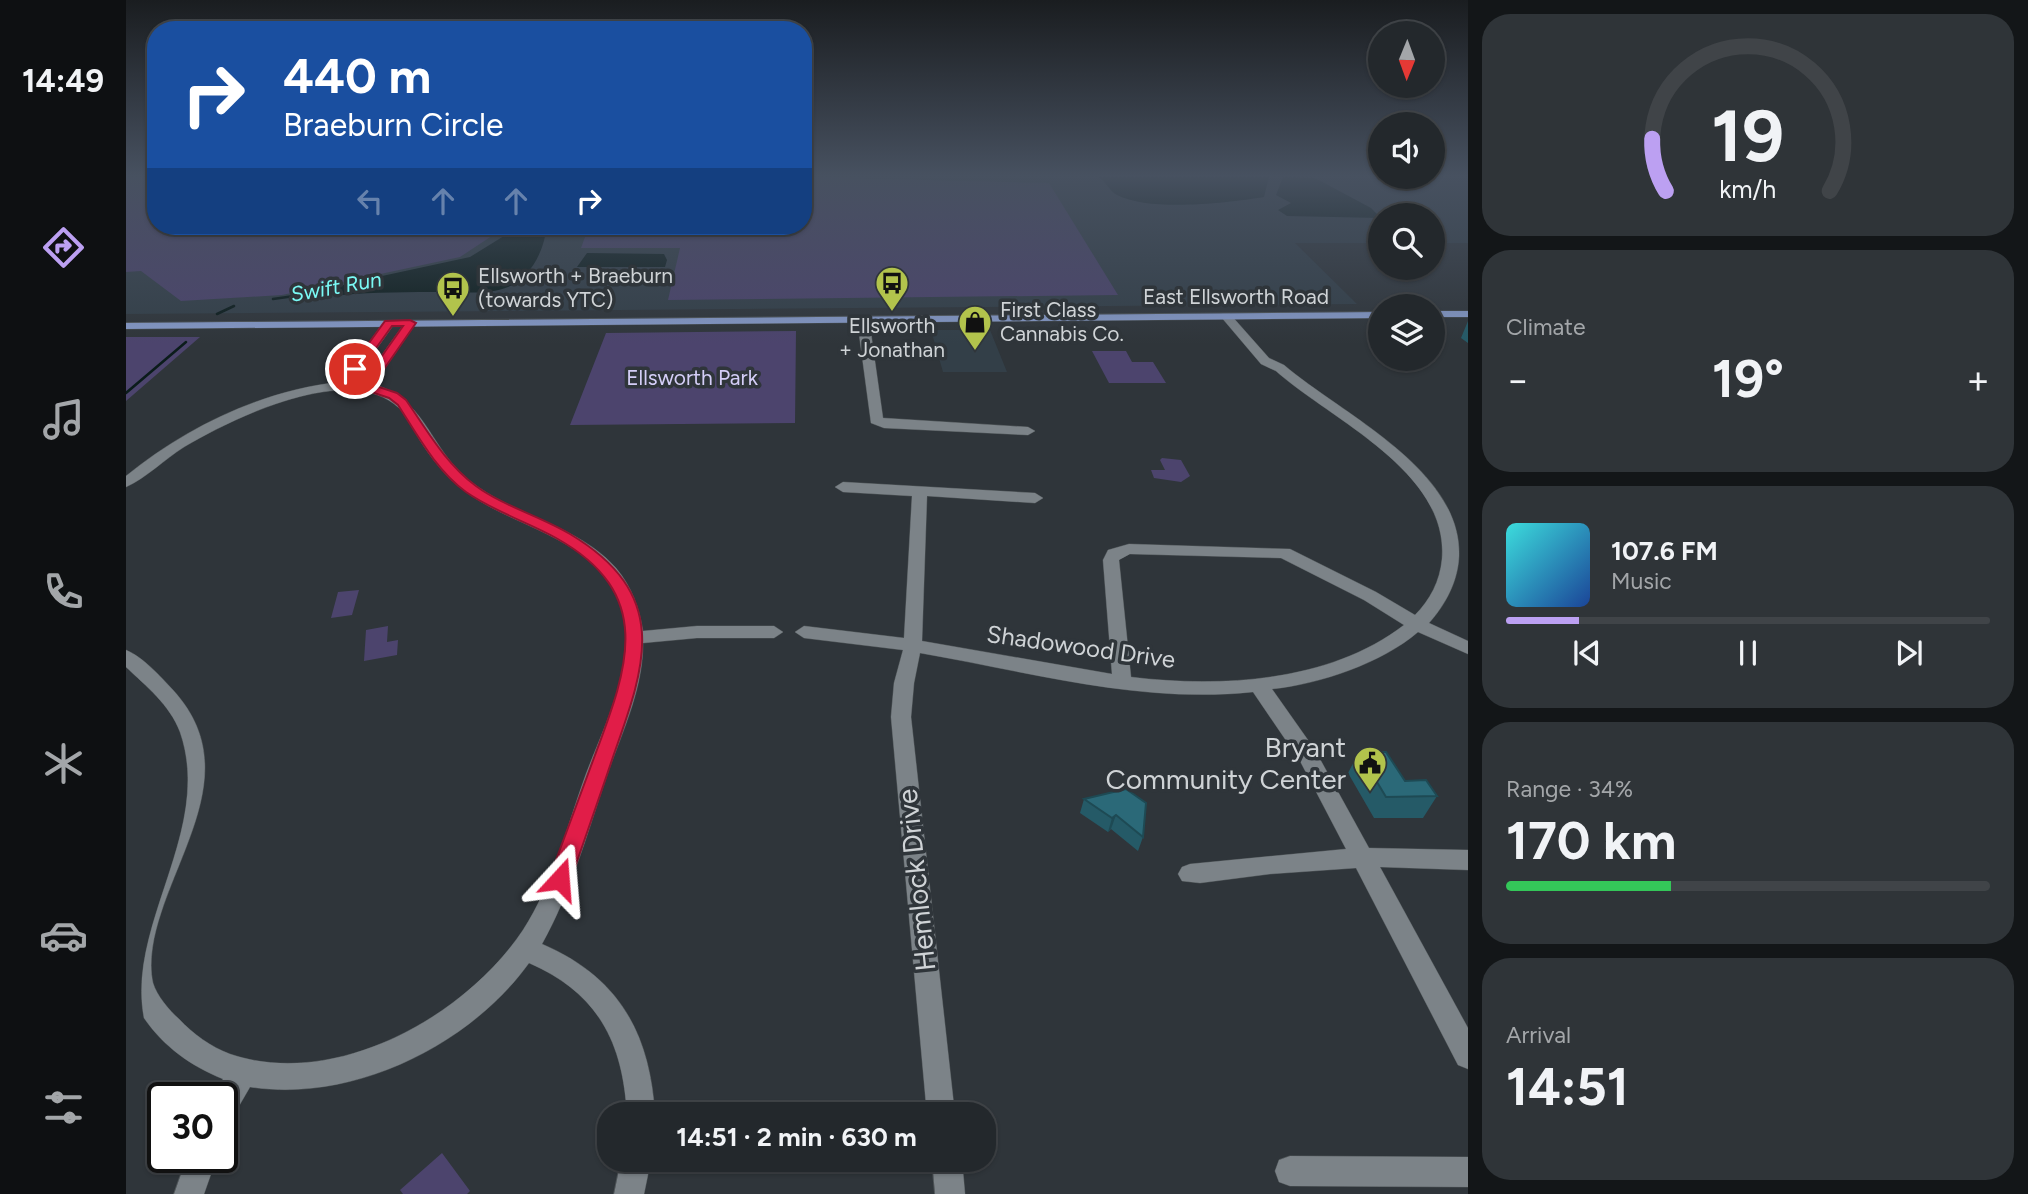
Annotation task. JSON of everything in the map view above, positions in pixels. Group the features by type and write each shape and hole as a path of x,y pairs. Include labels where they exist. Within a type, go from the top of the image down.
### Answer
{"main road":[{"path":"1445,314 1468,314"},
{"name":"East Ellsworth Road","path":"126,326 1368,315"}],"street":[{"name":"Shadowood Drive","path":"804,632 867,637 1122,682 1176,687 1259,685 1295,679 1350,663 1389,644 1416,625 1429,611 1448,581 1459,545 1433,496 1399,456 1280,368 1265,360 1226,316"},
{"name":"Shadowood Drive","path":"1241,316 1281,361 1280,368"},
{"path":"863,319 876,420 884,424 1028,431"},
{"path":"343,387 389,323"},
{"path":"366,387 410,323"},
{"path":"126,482 168,451 233,416 301,392 366,387 402,402 440,460 471,489 564,536 592,555 625,596 636,638 635,664 622,710 555,894 543,922 526,949 492,989 452,1021 404,1048 365,1063 323,1072 282,1075 243,1073 217,1063 167,1028 142,990 139,954 147,918 181,829 194,782 195,748 184,713 126,656"},
{"path":"843,487 1035,498"},
{"name":"Hemlock Drive","path":"920,491 913,645 904,683 903,753 941,1102"},
{"path":"1122,682 1111,560 1121,550 1284,552 1370,596 1416,625 1468,648"},
{"path":"636,638 697,632 774,632"},
{"path":"1259,685 1308,756 1468,1055"},
{"path":"1190,874 1226,873 1279,863 1364,859 1468,860"},
{"path":"526,949 554,959 574,971 604,1001 624,1031 635,1060 641,1102"},
{"path":"238,1082 243,1073"},
{"path":"1290,1171 1468,1172"},
{"path":"629,1194 634,1172"},
{"path":"948,1172 950,1194"},
{"path":"189,1194 196,1173"}],"shaded area":[{"path":"126,233 147,233 147,235 812,235 812,233 1368,233 1368,243 1295,243 1357,304 126,314"},
{"path":"1445,233 1468,233 1468,243 1445,243"},
{"path":"505,235 545,235 540,253 530,270 508,287 476,292 341,295 332,292 345,284 470,257"},
{"path":"587,253 664,254 667,260 665,267 577,267"},
{"path":"931,330 990,330 1007,372 943,372"}],"green space":[{"path":"126,233 147,233 147,235 493,235 460,257 282,295 181,301 141,271 126,272"},
{"path":"1080,233 1118,295 668,300 680,248 581,248 586,235"},
{"name":"Ellsworth Park","path":"796,331 795,423 570,425 606,333"},
{"path":"126,337 200,337 126,401"},
{"path":"1092,351 1126,351 1132,362 1153,362 1166,383 1109,383"},
{"path":"1160,460 1181,460 1190,476 1181,482 1154,478 1151,470 1165,470"},
{"path":"359,590 352,615 331,618 338,592"},
{"path":"388,626 387,642 398,640 397,655 364,661 366,630"},
{"path":"442,1153 470,1191 467,1194 403,1194 400,1190"}],"building":[{"path":"1359,752 1386,752 1405,781 1426,780 1437,796 1386,797"},
{"path":"1126,789 1146,803 1143,837 1116,815 1112,818 1084,799"}],"waterway":[{"name":"Swift Run","path":"273,299 337,290"},
{"name":"Swift Run","path":"217,314 234,306"},
{"name":"Swift Run","path":"126,393 186,342"}],"place":[{"name":"Ellsworth + Jonathan","path":"892,313"},
{"name":"Ellsworth + Braeburn (towards YTC)","path":"453,318"},
{"name":"First Class Cannabis Co.","path":"975,352"},
{"name":"Bryant Community Center","path":"1370,793"}],"route":[{"path":"355,369 389,323 410,323 366,387 381,390 402,402 440,460 471,489 509,511 564,536 592,555 616,582 631,609 636,638 635,664 629,687 560,879"}]}
